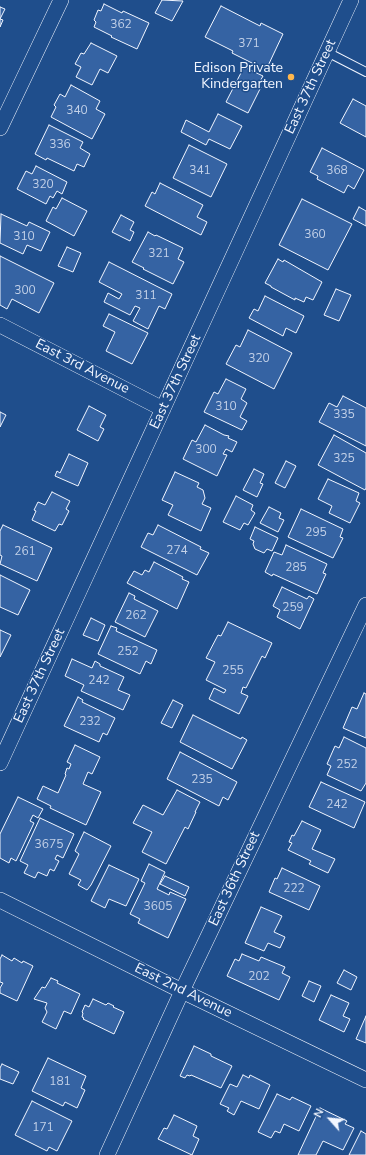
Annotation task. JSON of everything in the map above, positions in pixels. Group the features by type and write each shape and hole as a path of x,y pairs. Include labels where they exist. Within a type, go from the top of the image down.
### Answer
{"street":[{"path":"0,128 61,0"},
{"name":"East 37th Street","path":"0,763 351,0"},
{"name":"East 3rd Avenue","path":"0,325 163,409"},
{"name":"East 36th Street","path":"107,1155 182,991 366,604"},
{"name":"East 2nd Avenue","path":"0,900 182,991 366,1080"}],"lane":[{"path":"327,52 366,72"}],"building":[{"path":"162,0 183,1 172,21 155,13"},
{"path":"104,4 122,13 123,11 149,23 137,49 94,27 96,22 94,20 98,10 101,11"},
{"path":"221,6 260,26 261,23 283,34 266,70 232,53 233,51 205,37"},
{"path":"0,7 5,9 0,19"},
{"path":"0,19 3,20 0,27"},
{"path":"91,43 117,56 108,73 100,69 92,85 76,77 81,67 75,64 81,53 84,54"},
{"path":"244,67 263,76 258,85 261,87 248,113 226,102"},
{"path":"71,85 100,101 96,109 105,114 92,139 51,117 56,107 54,105 60,94 65,97"},
{"path":"353,99 366,106 366,137 340,123"},
{"path":"218,114 242,126 230,149 209,139 206,145 181,132 186,120 209,132"},
{"path":"49,125 83,142 80,148 90,154 84,167 77,164 74,171 35,154"},
{"path":"189,145 227,164 211,197 173,178"},
{"path":"322,148 364,170 354,189 348,185 344,193 317,179 318,176 310,172"},
{"path":"36,166 67,182 62,194 57,191 53,198 50,196 46,204 17,189 26,171 32,174"},
{"path":"160,183 203,205 197,217 207,222 201,235 145,206 152,192 155,194"},
{"path":"62,198 87,211 74,236 46,221 53,207 56,209"},
{"path":"302,199 352,224 328,270 279,245"},
{"path":"359,207 366,211 366,226 353,219"},
{"path":"1,214 27,226 29,222 50,232 41,251 27,245 23,254 0,243"},
{"path":"121,215 134,222 130,230 134,232 130,241 112,232"},
{"path":"148,232 183,248 178,259 184,262 173,284 132,262"},
{"path":"67,247 81,253 73,272 58,266"},
{"path":"0,256 54,283 39,313 12,299 7,309 0,305"},
{"path":"278,259 283,262 284,260 322,282 313,300 306,297 304,302 295,298 295,300 265,283"},
{"path":"109,262 172,294 165,309 159,306 148,329 133,321 140,308 135,306 130,315 104,302 108,293 119,299 122,294 99,282"},
{"path":"336,289 351,295 339,321 324,315"},
{"path":"265,296 304,316 296,333 286,328 283,336 249,318 254,309 258,311"},
{"path":"109,314 148,333 132,364 106,351 115,332 103,326"},
{"path":"248,330 292,353 274,389 226,364 236,345 240,347"},
{"path":"226,379 246,389 241,399 247,403 240,417 247,421 242,430 204,412 214,392 218,394"},
{"path":"343,396 366,408 366,446 319,422 329,403 337,407"},
{"path":"89,406 106,415 100,427 104,429 98,441 77,430"},
{"path":"0,412 6,415 0,427"},
{"path":"205,425 229,436 228,438 237,442 232,452 226,449 223,454 227,455 217,476 183,459 192,440 196,442"},
{"path":"334,435 366,453 365,490 318,465"},
{"path":"69,454 88,463 78,486 55,476 57,471 60,473"},
{"path":"286,461 296,466 285,488 275,483"},
{"path":"254,469 264,474 260,483 263,484 257,497 243,490"},
{"path":"175,472 199,483 197,487 203,490 205,498 202,504 211,508 201,531 168,515 173,505 162,500"},
{"path":"328,479 359,493 356,501 360,503 350,523 329,513 332,506 318,499"},
{"path":"52,492 70,501 66,509 69,511 62,525 59,524 55,531 32,520 36,511 34,510 38,502 45,505"},
{"path":"236,496 253,505 251,510 255,513 248,525 244,523 240,530 223,522"},
{"path":"269,507 281,513 279,518 284,520 278,532 260,523"},
{"path":"301,509 343,529 340,537 343,538 333,558 288,537"},
{"path":"3,525 52,548 37,581 0,564 2,556 0,555 0,531"},
{"path":"158,525 201,547 200,549 209,553 197,575 141,547 148,533 153,535"},
{"path":"255,527 278,538 272,551 267,549 264,553 255,549 253,544 254,541 250,539"},
{"path":"286,545 327,564 323,573 326,574 317,594 273,574 272,576 265,572 274,552 282,555"},
{"path":"154,562 183,577 182,579 189,582 177,609 127,583 134,571 142,575 145,570 149,572"},
{"path":"0,575 30,590 18,615 0,607"},
{"path":"282,587 307,599 309,596 314,599 300,629 277,617 280,610 273,606"},
{"path":"129,593 135,596 134,599 158,611 145,637 115,622"},
{"path":"91,618 105,625 98,641 83,635"},
{"path":"228,622 272,643 265,658 262,656 246,688 243,687 241,693 248,696 239,714 209,699 214,688 224,693 226,690 206,680 215,662 206,658 218,635 221,636"},
{"path":"111,626 117,628 116,631 157,650 151,664 146,661 140,674 98,654"},
{"path":"0,630 11,635 0,657"},
{"path":"72,659 92,668 95,661 100,664 100,666 124,677 118,690 130,695 123,710 81,691 84,685 65,676"},
{"path":"364,693 366,694 366,738 343,728 352,707 357,709"},
{"path":"78,697 83,700 82,702 115,718 107,735 103,733 99,742 64,726"},
{"path":"173,700 183,705 172,728 161,723"},
{"path":"193,715 241,739 242,737 247,740 232,769 180,742"},
{"path":"344,737 366,748 366,783 361,791 327,775 331,766 327,764 335,746 339,748"},
{"path":"75,745 100,757 92,774 88,772 83,784 101,792 86,825 50,808 51,806 37,799 43,786 58,793 66,775 67,768 69,769 71,764 67,762"},
{"path":"180,752 237,782 228,800 223,797 219,806 167,779"},
{"path":"321,782 365,802 354,828 309,807"},
{"path":"177,790 200,802 188,829 185,827 166,864 142,852 152,832 133,823 143,805 163,815"},
{"path":"18,797 43,809 38,818 33,815 30,821 34,823 16,861 11,858 9,863 0,858 0,834"},
{"path":"40,818 74,834 63,858 57,855 55,859 59,861 54,871 50,869 47,876 38,872 35,878 24,873 28,865 20,861"},
{"path":"302,821 321,830 312,849 335,859 328,873 309,864 311,861 288,850 292,843 289,842 292,835 294,836"},
{"path":"84,832 111,846 87,890 78,885 81,880 69,874 79,854 75,851"},
{"path":"149,864 165,872 157,889 169,895 170,892 186,899 168,938 138,923 140,919 130,914 145,883 141,881"},
{"path":"109,865 139,879 126,906 109,899 105,908 91,901"},
{"path":"282,868 320,886 309,910 269,892 275,878 277,879"},
{"path":"165,876 189,887 185,896 160,884"},
{"path":"261,907 282,916 274,932 285,937 280,948 268,943 264,951 245,943"},
{"path":"242,954 259,961 261,957 285,967 282,973 290,977 279,1000 227,976 235,959 239,961"},
{"path":"2,955 12,961 14,958 22,963 23,961 33,966 17,1001 0,993 0,988 3,983 0,982 0,959"},
{"path":"344,970 357,977 351,990 337,983"},
{"path":"51,978 58,981 57,983 80,994 71,1014 64,1011 56,1029 42,1022 47,1012 45,1008 47,1003 34,999 42,987 45,988"},
{"path":"309,981 321,986 314,1002 302,996"},
{"path":"331,995 349,1003 343,1016 350,1019 344,1032 319,1020"},
{"path":"93,999 106,1005 108,1003 124,1012 114,1034 83,1019 82,1012 85,1005 89,1007"},
{"path":"366,1016 366,1043 356,1039"},
{"path":"194,1046 232,1066 221,1088 191,1075 187,1075 185,1078 180,1076"},
{"path":"48,1058 86,1076 81,1088 85,1090 77,1108 65,1102 63,1106 32,1091"},
{"path":"2,1064 19,1072 13,1084 0,1079 0,1068"},
{"path":"243,1075 249,1078 250,1075 270,1085 259,1109 241,1101 234,1115 227,1111 229,1108 220,1104 230,1084 237,1087"},
{"path":"277,1094 290,1100 292,1097 311,1106 299,1131 284,1124 280,1133 275,1131 271,1138 258,1132"},
{"path":"32,1101 72,1121 57,1151 49,1147 47,1151 15,1135"},
{"path":"320,1108 347,1121 345,1124 354,1128 343,1150 323,1141 316,1155 298,1155"},
{"path":"174,1115 197,1126 193,1136 199,1139 192,1155 158,1139 164,1128 167,1129"},
{"path":"361,1131 366,1134 366,1155 349,1155"}],"place":[{"name":"Edison Private Kindergarten","path":"291,77"}]}
